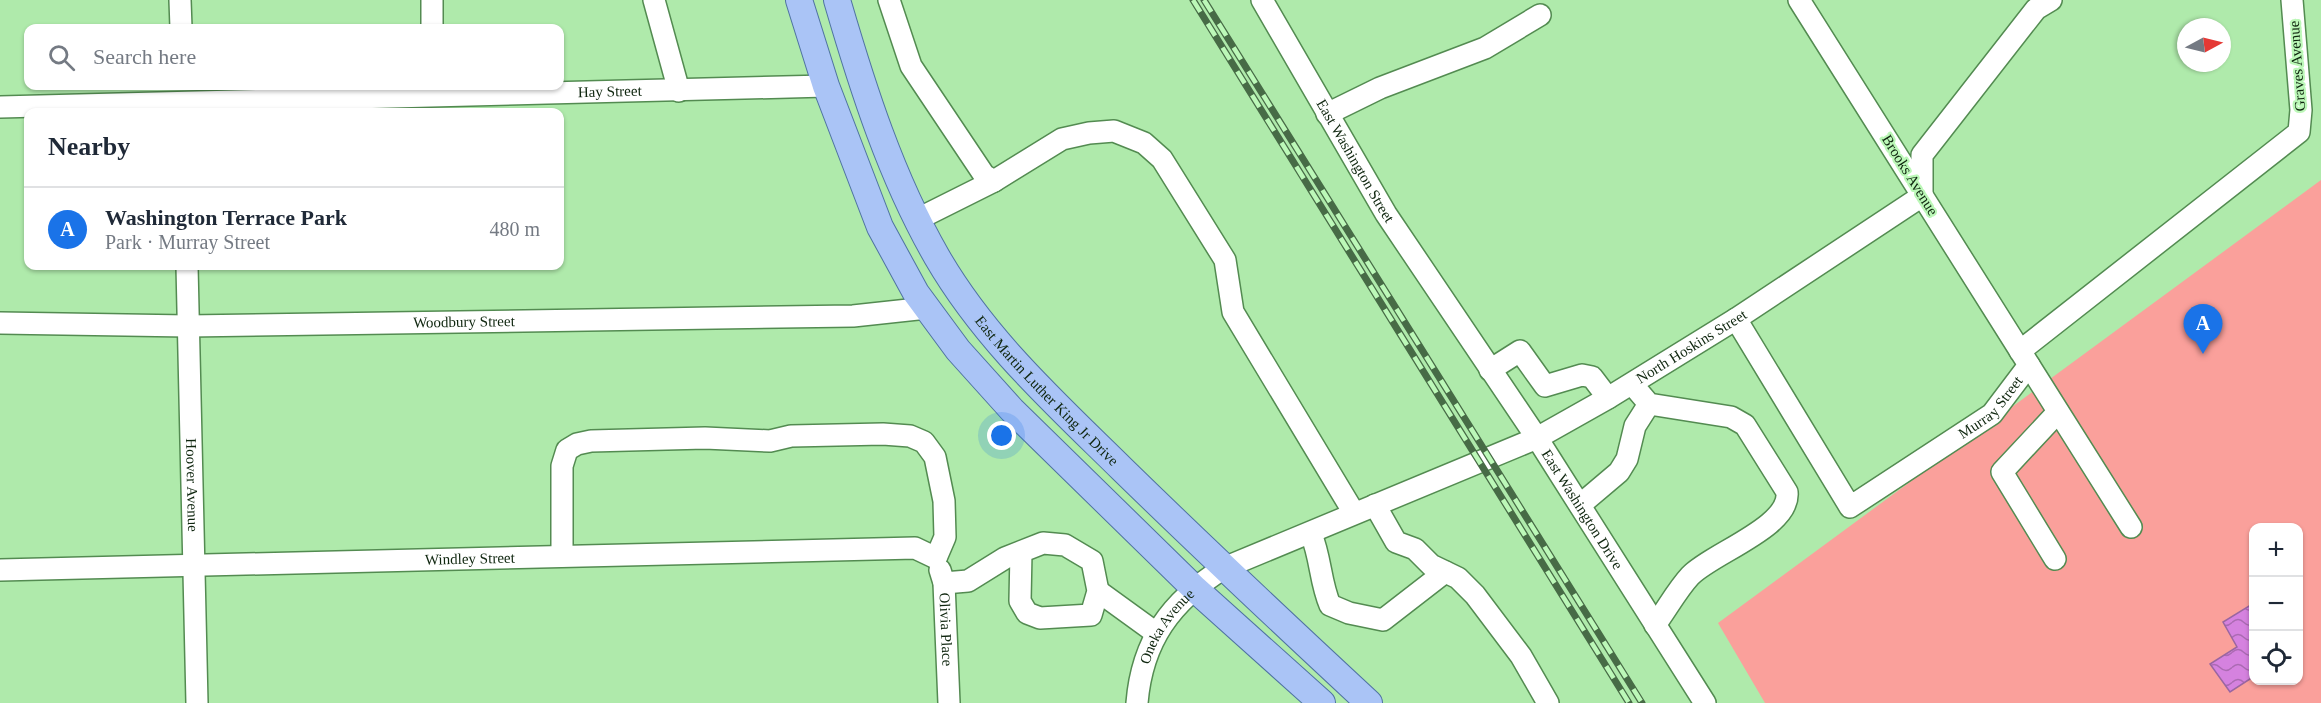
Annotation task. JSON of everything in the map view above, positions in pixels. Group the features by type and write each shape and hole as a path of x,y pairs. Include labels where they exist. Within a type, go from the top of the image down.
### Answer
{"main road":[{"path":"799,0 826,86 880,227 916,293 958,350 1012,410 1195,589 1322,703"},
{"name":"East Martin Luther King Jr Drive","path":"841,1 865,94 901,187 938,258 970,306 1018,367 1224,568 1369,703"}],"street":[{"path":"180,0 181,24"},
{"path":"432,0 432,24"},
{"path":"654,0 679,91"},
{"path":"889,0 911,66 984,175 994,181"},
{"name":"East Washington Street","path":"1262,0 1386,214 1456,319"},
{"name":"Brooks Avenue","path":"1799,0 2132,527"},
{"name":"Graves Avenue","path":"2292,0 2301,110 2299,132"},
{"path":"1922,196 1923,155 2041,3"},
{"path":"1327,114 1380,88 1485,48 1540,15"},
{"name":"Hay Street","path":"0,107 434,91 679,91 826,86"},
{"path":"918,219 994,181 1062,140 1080,135 1114,131 1144,142 1162,159 1225,260 1233,312 1354,513"},
{"name":"Murray Street","path":"1736,319 1850,507 1992,414 2024,358 2299,132"},
{"name":"North Hoskins Street","path":"1224,568 1311,534 1354,513 1537,438 1632,384 1736,319 1922,196"},
{"name":"Hoover Avenue","path":"187,270 197,703"},
{"name":"Woodbury Street","path":"0,323 188,326 853,316 927,308"},
{"name":"East Washington Drive","path":"1456,319 1537,438 1705,703"},
{"path":"1490,370 1520,351 1545,386 1582,375 1592,377 1608,398"},
{"path":"1632,384 1649,404 1731,417 1745,425 1787,492 1788,500 1779,517 1691,575 1655,625"},
{"path":"1580,506 1619,472 1628,459 1635,426 1649,404"},
{"path":"2055,559 2002,472 2058,412"},
{"path":"562,556 562,466 567,450 577,444 591,441 705,438 770,441 791,436 883,434 910,436 924,442 935,457 944,501 945,537 936,558"},
{"path":"1375,505 1396,542 1415,549 1431,565 1458,578 1475,595 1521,656 1548,703"},
{"path":"1311,534 1319,554 1323,587 1330,605 1349,613 1383,620 1445,572"},
{"path":"944,583 969,581 1005,558 1042,543 1065,544 1092,561 1098,591 1092,615 1040,618 1027,613 1020,601 1020,552"},
{"name":"Windley Street","path":"0,570 915,548 936,558"},
{"name":"Olivia Place","path":"936,558 944,583 949,703"},
{"name":"Oneka Avenue","path":"1137,703 1142,666 1156,633 1195,589 1224,568"},
{"path":"1098,591 1156,633"}],"shaded area":[{"path":"2321,180 2321,703 1765,703 1718,623"}],"water":[{"path":"2249,606 2249,680 2230,692 2210,664 2237,647 2223,622"}],"railway":[{"path":"1193,0 1629,703"},
{"path":"1204,0 1642,703"}],"place":[{"name":"Washington Terrace Park","path":"2203,354"}]}
